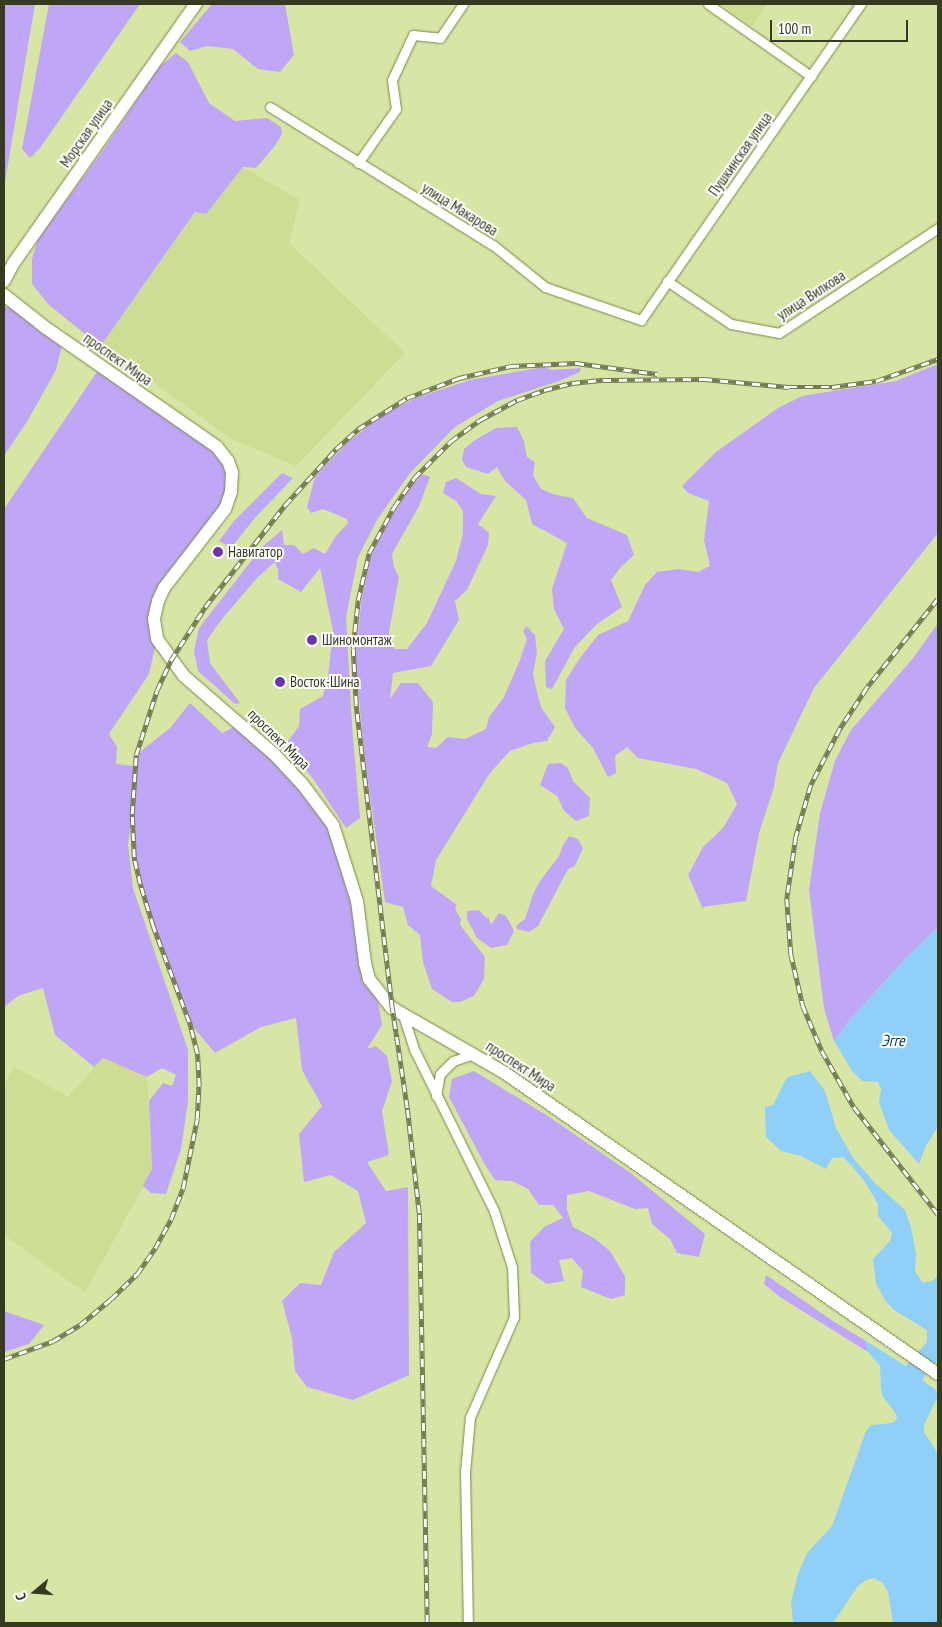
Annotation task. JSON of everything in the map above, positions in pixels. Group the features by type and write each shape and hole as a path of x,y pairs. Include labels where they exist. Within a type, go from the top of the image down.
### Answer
{"main road":[{"name":"Морская улица","path":"4,281 196,4"},
{"name":"проспект Мира","path":"4,295 46,328 217,447 228,461 232,472 231,492 225,509 164,588 158,601 154,619 157,639 184,676 274,754 334,825 356,901 365,963 370,980 392,1008 506,1073 938,1374"}],"street":[{"path":"358,163 396,109 392,80 413,35 440,38 463,4"},
{"path":"708,4 811,76"},
{"name":"Пушкинская улица","path":"641,320 861,4"},
{"name":"улица Макарова","path":"270,106 358,163 493,245 545,287 641,320"},
{"name":"улица Вилкова","path":"667,281 731,324 779,333 938,228"},
{"path":"403,1015 415,1051 494,1211 512,1268 514,1317 470,1417 465,1472 468,1623"},
{"path":"436,1096 440,1074 453,1061 473,1054"}],"shaded area":[{"path":"4,4 35,4 4,188"},
{"path":"49,4 140,4 40,148 30,158 22,149"},
{"path":"212,4 285,4 294,55 280,72 258,69 233,49 207,46 190,51 180,42"},
{"path":"720,4 768,4 752,26"},
{"path":"176,53 188,62 209,103 235,121 267,118 281,127 282,134 274,147 256,168 243,167 206,214 195,212 102,344 95,342 49,305 32,284 32,259 38,239 104,149 158,68"},
{"path":"232,161 300,200 289,243 405,353 296,466 231,439 102,344"},
{"path":"4,307 17,308 63,341 56,370 28,420 4,456"},
{"path":"938,364 938,533 814,688 778,763 774,787 759,833 746,901 702,907 688,875 703,847 723,828 737,804 727,783 696,769 638,758 627,747 615,756 616,773 608,777 593,748 575,728 565,708 566,680 598,635 628,621 645,585 657,572 679,569 698,572 710,566 704,540 709,501 688,493 682,486 716,452 778,408 802,396 896,381"},
{"path":"101,366 228,461 231,492 164,588 157,639 149,674 109,734 117,747 116,764 135,766 136,755 170,728 190,703 222,733 240,724 333,825 376,990 382,1025 367,1049 376,1046 387,1056 392,1081 382,1111 389,1155 367,1162 386,1191 408,1187 409,1375 353,1400 307,1387 295,1371 292,1338 282,1301 300,1283 321,1285 334,1252 366,1223 358,1191 331,1175 304,1182 299,1134 322,1106 302,1070 296,1018 261,1027 215,1053 189,1022 153,926 140,884 134,857 132,814 128,845 133,888 188,1050 188,1101 181,1149 166,1194 151,1193 143,1186 152,1169 149,1101 163,1083 172,1086 176,1075 162,1068 147,1077 103,1058 94,1067 55,1035 43,988 18,996 4,1007 4,509"},
{"path":"544,367 552,370 581,368 580,372 559,381 498,401 455,427 410,473 377,520 358,557 346,617 352,725 360,818 346,828 316,783 286,744 299,726 300,709 323,696 328,676 333,631 320,568 301,592 278,579 278,570 275,562 258,577 222,619 207,640 210,663 240,703 235,704 198,671 194,651 199,628 262,547 282,530 284,545 294,545 303,554 314,548 325,554 336,536 348,523 347,519 323,509 311,513 307,507 315,477 346,444 382,415 418,397 470,380"},
{"path":"517,427 524,441 527,457 535,462 533,475 541,489 556,495 573,498 587,518 627,535 634,555 620,568 611,580 622,607 597,624 575,647 552,689 546,687 545,661 564,629 554,609 552,589 567,543 532,524 526,500 505,481 497,467 488,474 466,467 462,460 464,449 475,440 496,428"},
{"path":"282,473 293,478 254,519 231,548 219,541 234,521"},
{"path":"422,474 430,477 419,506 392,554 394,567 399,577 389,632 395,649 407,649 427,623 456,561 463,534 463,511 456,501 443,493 446,482 456,478 481,494 496,496 478,524 489,533 488,545 467,590 455,601 459,620 431,666 393,673 390,699 401,683 418,683 433,702 432,734 427,747 436,748 448,737 465,739 486,729 489,717 504,697 520,660 527,639 523,631 526,626 535,635 537,653 533,674 538,697 542,709 555,727 547,741 533,743 510,751 490,773 436,860 431,886 457,905 455,909 461,919 460,925 485,957 484,979 474,996 460,1002 452,1002 432,989 423,962 420,935 408,925 403,907 385,902 364,752 355,657 362,597 371,556 387,523"},
{"path":"938,623 938,927 906,958 848,1022 834,1041 824,1008 809,890 820,813 835,761 851,730 914,657"},
{"path":"561,763 568,768 573,781 590,798 589,816 576,821 564,811 557,796 540,785 548,764"},
{"path":"569,836 578,839 583,848 575,866 568,869 538,926 529,932 517,929 516,926 525,919 533,894 540,881 559,856"},
{"path":"479,910 487,919 488,916 491,925 499,913 506,916 514,931 507,945 491,948 477,938 467,919 467,911"},
{"path":"103,1058 147,1077 152,1170 85,1293 4,1235 4,1086 14,1066 68,1097"},
{"path":"474,1071 548,1116 632,1174 705,1234 699,1257 677,1253 670,1239 652,1224 648,1208 635,1209 589,1191 567,1195 567,1210 573,1227 594,1238 610,1251 625,1276 625,1295 611,1299 581,1287 583,1271 572,1258 559,1260 564,1281 547,1284 531,1273 530,1242 544,1227 563,1218 553,1205 539,1205 528,1189 512,1181 495,1180 485,1165 449,1097 452,1079"},
{"path":"766,1275 866,1341 868,1352 780,1297 764,1284"},
{"path":"4,1311 44,1325 29,1344 4,1352"}],"water":[{"name":"Эгге","path":"938,927 938,1126 926,1146 919,1164 889,1130 879,1102 881,1089 878,1082 862,1081 852,1071 834,1041 848,1022 906,958"},
{"path":"810,1071 825,1091 836,1128 854,1159 875,1183 905,1210 911,1227 916,1254 915,1271 923,1283 932,1281 938,1276 938,1359 922,1380 936,1390 938,1396 924,1425 924,1432 935,1449 938,1458 938,1623 893,1623 888,1592 883,1583 874,1578 866,1580 858,1586 833,1623 793,1623 791,1602 798,1574 807,1553 832,1526 866,1431 871,1425 893,1423 897,1418 895,1412 883,1397 880,1366 868,1352 866,1341 906,1366 927,1342 927,1330 894,1310 885,1300 876,1284 873,1259 890,1241 892,1233 878,1216 878,1204 865,1182 843,1157 832,1158 826,1169 801,1156 781,1151 766,1137 765,1107 773,1105 787,1077"}],"railway":[{"path":"427,1623 419,1213 407,1108 392,1008 356,704 353,648 358,600 369,553 394,507 414,478 451,441 480,420 517,400 544,390 572,383 603,380 704,379 789,387 832,387 876,381 938,359"},
{"path":"4,1359 53,1341 80,1325 111,1299 137,1274 155,1248 171,1219 183,1188 197,1119 199,1086 197,1053 189,1022 153,926 140,884 134,857 132,814 136,755 157,690 171,660 205,607 285,505 336,449 358,429 407,398 459,378 511,366 576,363 657,374"},
{"path":"938,599 867,688 840,729 811,785 796,837 787,899 791,954 803,1006 822,1051 854,1107 938,1214"}],"place":[{"name":"Навигатор","path":"218,552"},
{"name":"Шиномонтаж","path":"312,640"},
{"name":"Восток-Шина","path":"280,682"}]}
